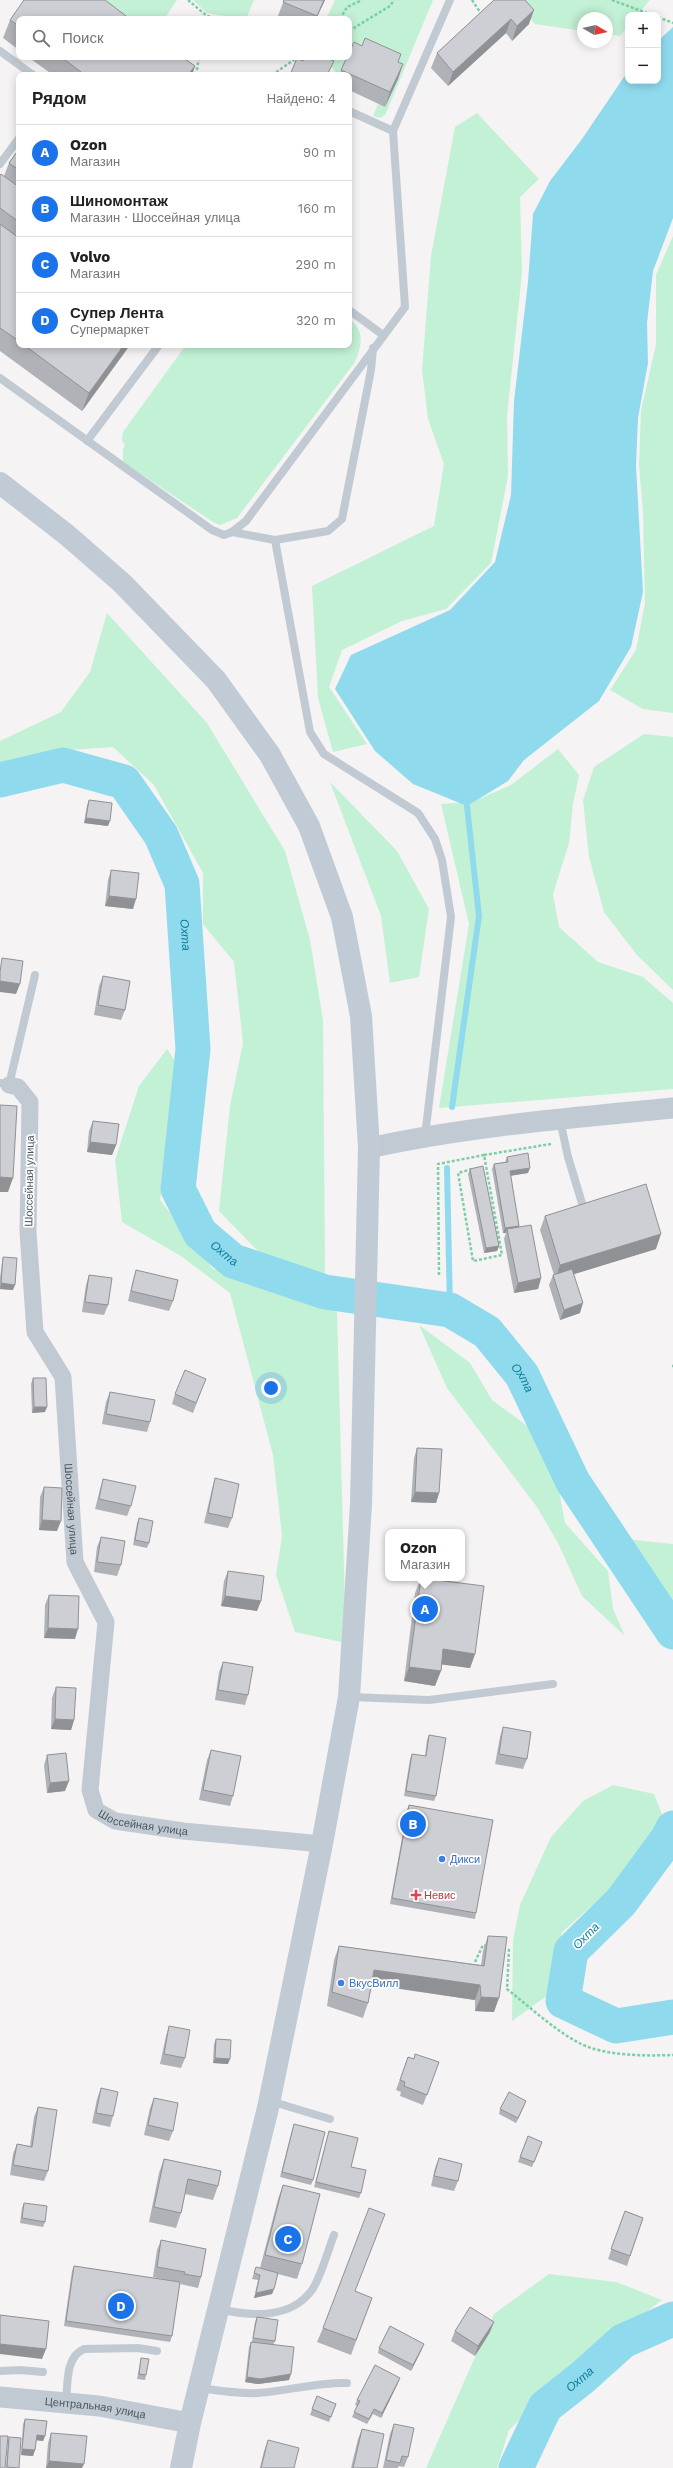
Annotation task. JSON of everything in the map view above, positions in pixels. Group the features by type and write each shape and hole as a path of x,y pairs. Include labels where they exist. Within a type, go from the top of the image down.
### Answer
{"main road":[{"path":"0,483 67,535 122,583 210,674 277,768 309,826 342,917 361,1016 369,1148 365,1366 360,1504 349,1696 322,1844 269,2100 198,2388 181,2468"}],"street":[{"name":"Шоссейная улица","path":"4,1084 18,1087 30,1102 28,1232 35,1332 63,1377 76,1562 106,1622 90,1790 96,1810 115,1821 168,1829 322,1844"},
{"path":"369,1148 425,1138 560,1119 673,1108"},
{"name":"Центральная улица","path":"0,2397 66,2402 190,2423"}],"lane":[{"path":"0,378 212,530 224,535 232,532 246,520 405,307 393,131 450,0"},
{"path":"0,51 29,72"},
{"path":"352,112 393,131"},
{"path":"0,164 16,142"},
{"path":"352,312 383,335"},
{"path":"87,441 156,348"},
{"path":"232,532 275,540 328,531 342,519 372,370 373,348"},
{"path":"275,540 310,732 324,754 418,813 435,839 442,860 452,917 425,1138"},
{"path":"4,1084 35,975"},
{"path":"560,1119 585,1213"},
{"path":"349,1696 429,1700 553,1684"},
{"path":"269,2100 330,2119"},
{"path":"218,2309 247,2315 268,2315 300,2302 313,2289 334,2235"},
{"path":"66,2402 71,2360 76,2352 84,2349 138,2348 157,2351"},
{"path":"0,2371 20,2370 43,2372"},
{"path":"198,2388 236,2393 259,2393 331,2382 347,2383"}],"path":[{"path":"188,0 205,16"},
{"path":"342,16 347,7 362,0"},
{"path":"352,29 390,6 394,0"},
{"path":"472,0 483,15"},
{"path":"612,0 644,12"},
{"path":"476,20 489,10"},
{"path":"661,19 673,23"},
{"path":"196,72 198,60"},
{"path":"276,72 294,60"},
{"path":"439,1275 438,1164 565,1142"},
{"path":"484,1155 486,1166 502,1255 473,1261 458,1173 486,1166"},
{"path":"475,1962 483,1945 490,1947"},
{"path":"496,1948 509,1950 507,1989 552,2026 580,2044 617,2053 673,2055"}],"green space":[{"path":"81,0 177,0 166,16 103,16"},
{"path":"193,0 254,0 247,16 224,16 207,13"},
{"path":"335,0 433,0 385,115 380,118 373,116 378,104 385,106 397,79 395,68 352,73 335,72 327,60 352,60 352,16 327,16"},
{"path":"514,0 650,0 640,12 625,12 625,30 620,36 613,35 613,12 577,12 577,30 535,24"},
{"path":"477,113 539,179 520,197 522,273 507,416 508,476 491,563 446,609 402,621 342,650 329,687 367,744 333,752 318,698 312,586 434,526 444,464 428,419 422,370 431,256 455,127"},
{"path":"673,236 673,713 643,709 610,690 636,650 645,603 643,512 639,465 641,410 656,345 656,275"},
{"path":"352,321 358,328 361,338 355,362 237,518 220,525 213,522 123,462 123,449 125,445 122,440 123,432 184,348 352,348"},
{"path":"107,613 207,723 285,851 310,940 323,1020 325,1276 260,1253 219,1211 230,1106 243,1043 234,962 203,924 203,873 154,785 113,747 54,751 23,769 0,772 0,741 61,712 90,672"},
{"path":"644,734 673,737 673,990 637,955 604,912 589,857 583,800 594,767"},
{"path":"558,749 579,775 573,804 569,843 553,894 559,927 598,962 643,977 673,1003 673,1089 439,1108 469,924 441,804 472,802 511,785"},
{"path":"330,782 397,851 429,909 419,977 390,983 381,916"},
{"path":"167,1049 180,1069 160,1200 213,1269 337,1312 346,1643 295,1632 276,1575 282,1536 273,1455 230,1293 181,1256 122,1222 115,1160 139,1086"},
{"path":"419,1325 470,1363 492,1400 530,1428 556,1475 565,1523 608,1571 613,1609 625,1636 582,1596 558,1543 537,1507 447,1388"},
{"path":"625,1539 673,1544 673,1603"},
{"path":"613,1785 654,1794 664,1819 630,1872 562,1932 548,1995 512,2021 513,1940 520,1905 551,1837 583,1801"},
{"path":"549,2274 616,2282 662,2300 621,2331 611,2347 566,2374 509,2430 497,2468 426,2468 494,2314"}],"water":[{"path":"673,27 673,218 653,271 647,323 648,363 638,418 636,466 643,592 631,647 599,701 524,760 508,781 467,806 413,784 375,751 335,689 351,655 450,610 495,562 511,495 514,401 528,282 533,214 550,181 582,139 625,75 625,84 661,84 661,38"}],"building":[{"path":"24,0 105,0 126,16 16,16 16,24 10,20"},
{"path":"284,0 324,0 317,16 283,2"},
{"path":"494,0 525,0 534,10 517,26 511,19 453,72 437,53"},
{"path":"365,38 401,54 398,62 403,64 390,92 352,75 352,72 341,70 346,60 352,60 352,46 354,42 362,46"},
{"path":"65,60 186,60 195,66 190,72 81,72"},
{"path":"296,60 334,61 328,72 291,72"},
{"path":"16,153 16,168 9,163"},
{"path":"1,174 16,185 16,220 0,208"},
{"path":"0,224 16,236 16,339 0,328"},
{"path":"28,348 122,348 89,393"},
{"path":"89,800 112,803 110,821 86,818"},
{"path":"111,870 139,873 136,899 109,896"},
{"path":"2,958 23,961 20,984 0,981"},
{"path":"103,976 130,981 125,1010 98,1005"},
{"path":"0,1105 17,1106 13,1178 0,1177"},
{"path":"93,1121 119,1124 116,1145 90,1142"},
{"path":"528,1153 530,1168 510,1171 519,1226 505,1228 494,1164 508,1162 507,1157"},
{"path":"483,1166 499,1246 486,1248 470,1169"},
{"path":"646,1184 661,1234 560,1265 545,1216"},
{"path":"531,1225 541,1278 518,1283 507,1229"},
{"path":"3,1257 17,1258 15,1285 1,1283"},
{"path":"572,1269 583,1303 564,1310 553,1275"},
{"path":"136,1270 178,1280 173,1301 131,1291"},
{"path":"89,1275 112,1278 108,1305 85,1302"},
{"path":"185,1370 206,1379 196,1403 175,1394"},
{"path":"33,1378 46,1378 47,1407 34,1407"},
{"path":"110,1392 155,1400 150,1422 106,1414"},
{"path":"417,1448 442,1449 439,1493 415,1492"},
{"path":"215,1478 239,1484 232,1518 208,1513"},
{"path":"103,1479 136,1486 131,1506 99,1499"},
{"path":"44,1487 62,1488 61,1521 42,1520"},
{"path":"139,1518 153,1521 149,1543 135,1540"},
{"path":"101,1537 125,1541 121,1565 97,1562"},
{"path":"228,1571 264,1576 261,1601 225,1596"},
{"path":"421,1581 445,1581 484,1586 475,1654 443,1649 441,1671 409,1667"},
{"path":"49,1595 79,1596 78,1629 48,1628"},
{"path":"223,1662 253,1667 248,1695 218,1690"},
{"path":"56,1687 76,1688 74,1720 55,1719"},
{"path":"503,1727 531,1732 527,1759 499,1754"},
{"path":"429,1735 446,1738 436,1796 406,1791 412,1754 426,1756"},
{"path":"211,1750 241,1756 233,1796 203,1790"},
{"path":"66,1753 69,1781 50,1783 47,1755"},
{"name":"Дикси","path":"409,1805 493,1820 476,1913 392,1898"},
{"path":"488,1936 507,1937 499,1998 481,1997 480,1985 374,1970 368,2003 332,1992 339,1946 484,1966"},
{"path":"169,2026 190,2030 185,2058 164,2054"},
{"path":"216,2039 231,2040 230,2059 215,2058"},
{"path":"415,2054 439,2062 427,2095 404,2086 405,2082 400,2080 408,2057 414,2059"},
{"path":"101,2088 118,2092 113,2116 96,2113"},
{"path":"509,2092 526,2101 518,2118 500,2109"},
{"path":"154,2098 178,2103 173,2131 148,2125"},
{"path":"38,2107 57,2110 48,2171 13,2165 17,2144 32,2147"},
{"path":"294,2124 325,2132 313,2180 282,2172"},
{"path":"329,2131 358,2138 351,2167 366,2170 361,2193 316,2182"},
{"path":"528,2136 542,2142 534,2162 520,2157"},
{"path":"439,2158 462,2164 458,2181 434,2176"},
{"path":"164,2159 221,2171 218,2186 188,2179 181,2213 154,2207"},
{"path":"283,2185 320,2194 302,2264 265,2255"},
{"path":"24,2203 47,2206 45,2222 22,2218"},
{"path":"369,2208 385,2214 355,2291 372,2298 356,2340 323,2328"},
{"path":"625,2211 643,2218 630,2256 611,2249"},
{"path":"161,2240 206,2249 201,2277 184,2274 185,2272 157,2267"},
{"path":"74,2266 180,2282 172,2336 66,2321"},
{"path":"256,2267 278,2273 274,2289 256,2293 260,2275 254,2273"},
{"path":"470,2307 494,2322 478,2346 455,2331"},
{"path":"0,2315 49,2321 46,2349 0,2344"},
{"path":"257,2317 278,2320 275,2341 253,2338"},
{"path":"390,2326 424,2344 413,2365 379,2348"},
{"path":"251,2342 294,2347 291,2374 260,2379 247,2377"},
{"path":"141,2358 149,2359 146,2375 139,2374"},
{"path":"375,2365 400,2378 382,2413 374,2409 369,2419 354,2412 360,2401 357,2400"},
{"path":"317,2396 336,2404 331,2417 312,2409"},
{"path":"25,2419 47,2421 45,2436 37,2435 35,2450 22,2449"},
{"path":"394,2424 414,2428 408,2457 402,2456 400,2463 386,2460"},
{"path":"362,2429 384,2434 377,2468 353,2468"},
{"path":"51,2433 87,2436 84,2464 49,2461"},
{"path":"0,2436 8,2436 5,2468 0,2468"},
{"path":"9,2437 21,2438 19,2468 7,2467"},
{"path":"268,2440 299,2448 294,2468 261,2468"}],"waterway":[{"name":"Охта","path":"0,780 63,765 124,782 161,835 182,884 193,1049 178,1189 200,1233 233,1261 325,1292 450,1310 487,1332 522,1375 573,1482 673,1632"},
{"path":"452,1107 479,916 467,806"},
{"path":"447,1168 450,1310"},
{"name":"Охта","path":"673,1828 668,1838 621,1902 571,1951 563,2001 616,2026 673,2017"},
{"name":"Охта","path":"516,2468 545,2407 583,2377 623,2341 673,2319"}],"place":[{"name":"Ozon","path":"425,1609"},
{"name":"Шиномонтаж","path":"413,1824"},
{"name":"Дикси","path":"442,1859"},
{"name":"Невис","path":"416,1895"},
{"name":"ВкусВилл","path":"341,1983"},
{"name":"Volvo","path":"288,2239"},
{"name":"Супер Лента","path":"121,2306"}]}
